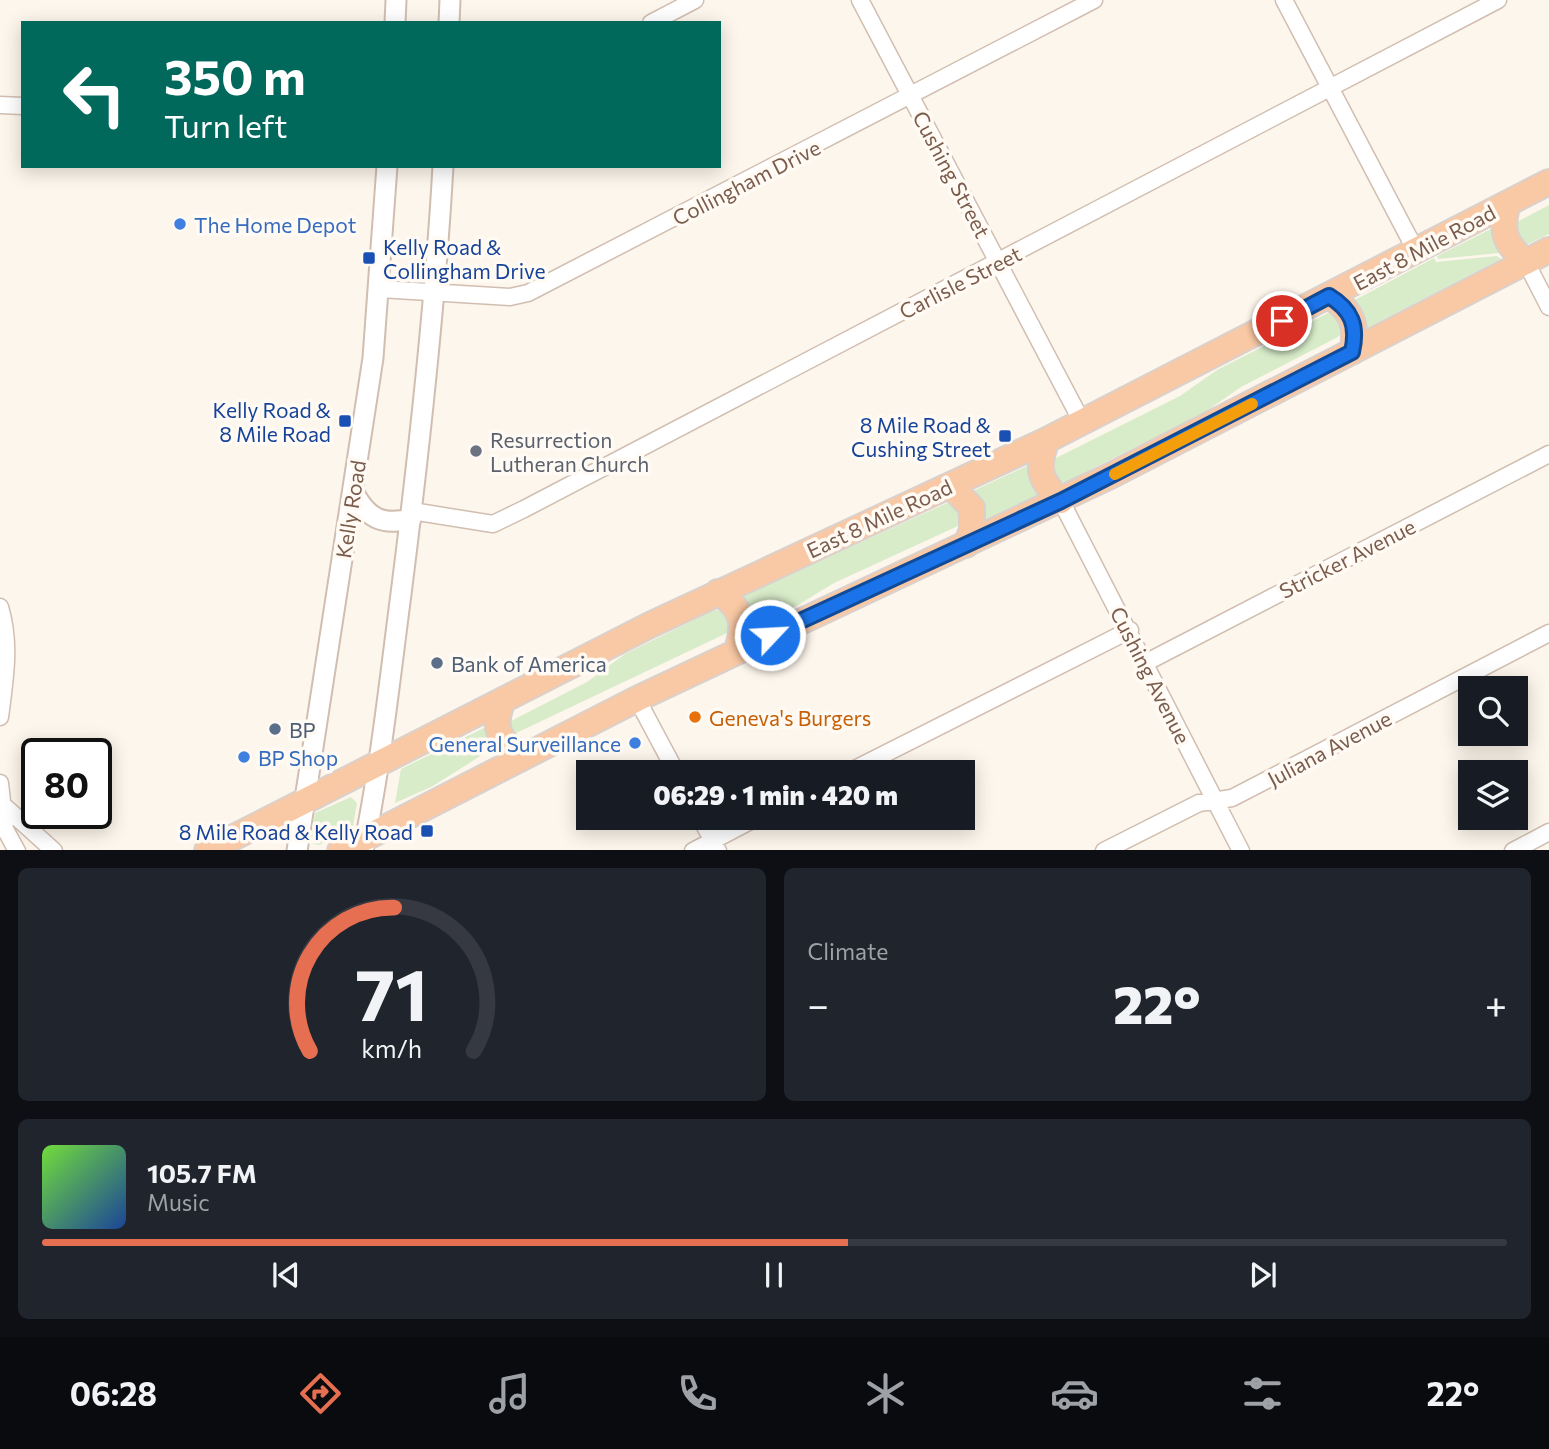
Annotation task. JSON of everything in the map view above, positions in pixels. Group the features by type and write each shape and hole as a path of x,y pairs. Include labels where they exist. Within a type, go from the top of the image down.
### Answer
{"highway":[{"name":"East 8 Mile Road","path":"207,850 718,592 1047,440 1549,181"},
{"path":"1508,203 1503,233 1511,248 1526,262"},
{"path":"341,850 364,844 523,755 737,650 1061,501 1549,250"},
{"path":"1329,296 1344,307 1352,318 1355,332 1352,352"},
{"path":"1047,440 1039,460 1040,475 1045,486 1061,501"},
{"path":"951,486 972,508 972,530 966,545"},
{"path":"718,592 741,614 743,629 737,650"},
{"path":"502,703 497,716 498,733 506,744 523,755"}],"street":[{"path":"395,21 396,0"},
{"path":"449,21 450,0"},
{"path":"655,21 695,0"},
{"name":"Cushing Street","path":"860,0 1082,422"},
{"name":"Collingham Drive","path":"380,289 510,297 528,293 1094,0"},
{"path":"1284,0 1416,251"},
{"name":"Carlisle Street","path":"411,515 493,524 1498,0"},
{"path":"0,105 21,106"},
{"name":"Kelly Road","path":"298,850 373,358 387,168"},
{"path":"364,844 379,765 411,515 434,293 443,168"},
{"path":"1526,262 1549,307"},
{"name":"Stricker Avenue","path":"1145,663 1549,454"},
{"path":"353,491 361,506 374,519 389,523 411,515"},
{"name":"Cushing Avenue","path":"1061,501 1241,850"},
{"path":"0,607 6,625 8,658 0,717"},
{"path":"873,760 1130,631"},
{"name":"Juliana Avenue","path":"1104,850 1199,803 1232,798 1549,633"},
{"path":"637,699 670,760"},
{"path":"0,783 5,829 17,850"},
{"path":"3,806 54,850"},
{"path":"694,850 715,845 738,830"},
{"path":"1513,850 1549,832"}],"green space":[{"path":"1549,205 1549,234 1528,244 1519,242 1515,223"},
{"path":"1493,228 1504,257 1499,253 1438,259 1437,256"},
{"path":"1497,256 1501,259 1367,328 1353,301 1434,258 1436,262"},
{"path":"1328,313 1337,314 1344,330 1338,337 1241,387 1205,412 1066,482 1056,481 1050,465 1056,458 1180,396 1217,370"},
{"path":"1029,465 1039,495 984,520 975,490"},
{"path":"947,503 961,506 962,523 958,526 834,583 798,605 753,626 743,596"},
{"path":"714,610 729,612 730,630 725,634 512,735 508,724 511,721 587,682 625,654"},
{"path":"486,727 493,748 433,786 395,803 401,769"},
{"path":"351,797 357,803 353,826 319,845 314,844 311,838 315,813"}],"slow traffic":[{"path":"1115,474 1252,404"}],"place":[{"name":"The Home Depot","path":"180,224"},
{"name":"Kelly Road & Collingham Drive","path":"369,258"},
{"name":"Kelly Road & 8 Mile Road","path":"345,421"},
{"name":"8 Mile Road & Cushing Street","path":"1005,436"},
{"name":"Resurrection Lutheran Church","path":"476,451"},
{"name":"Bank of America","path":"437,663"},
{"name":"Geneva's Burgers","path":"695,717"},
{"name":"BP","path":"275,729"},
{"name":"General Surveillance","path":"635,743"},
{"name":"BP Shop","path":"244,757"},
{"name":"8 Mile Road & Kelly Road","path":"427,831"}],"route":[{"path":"770,635 1061,501 1352,352 1355,332 1352,318 1344,307 1329,296 1282,321"}]}
